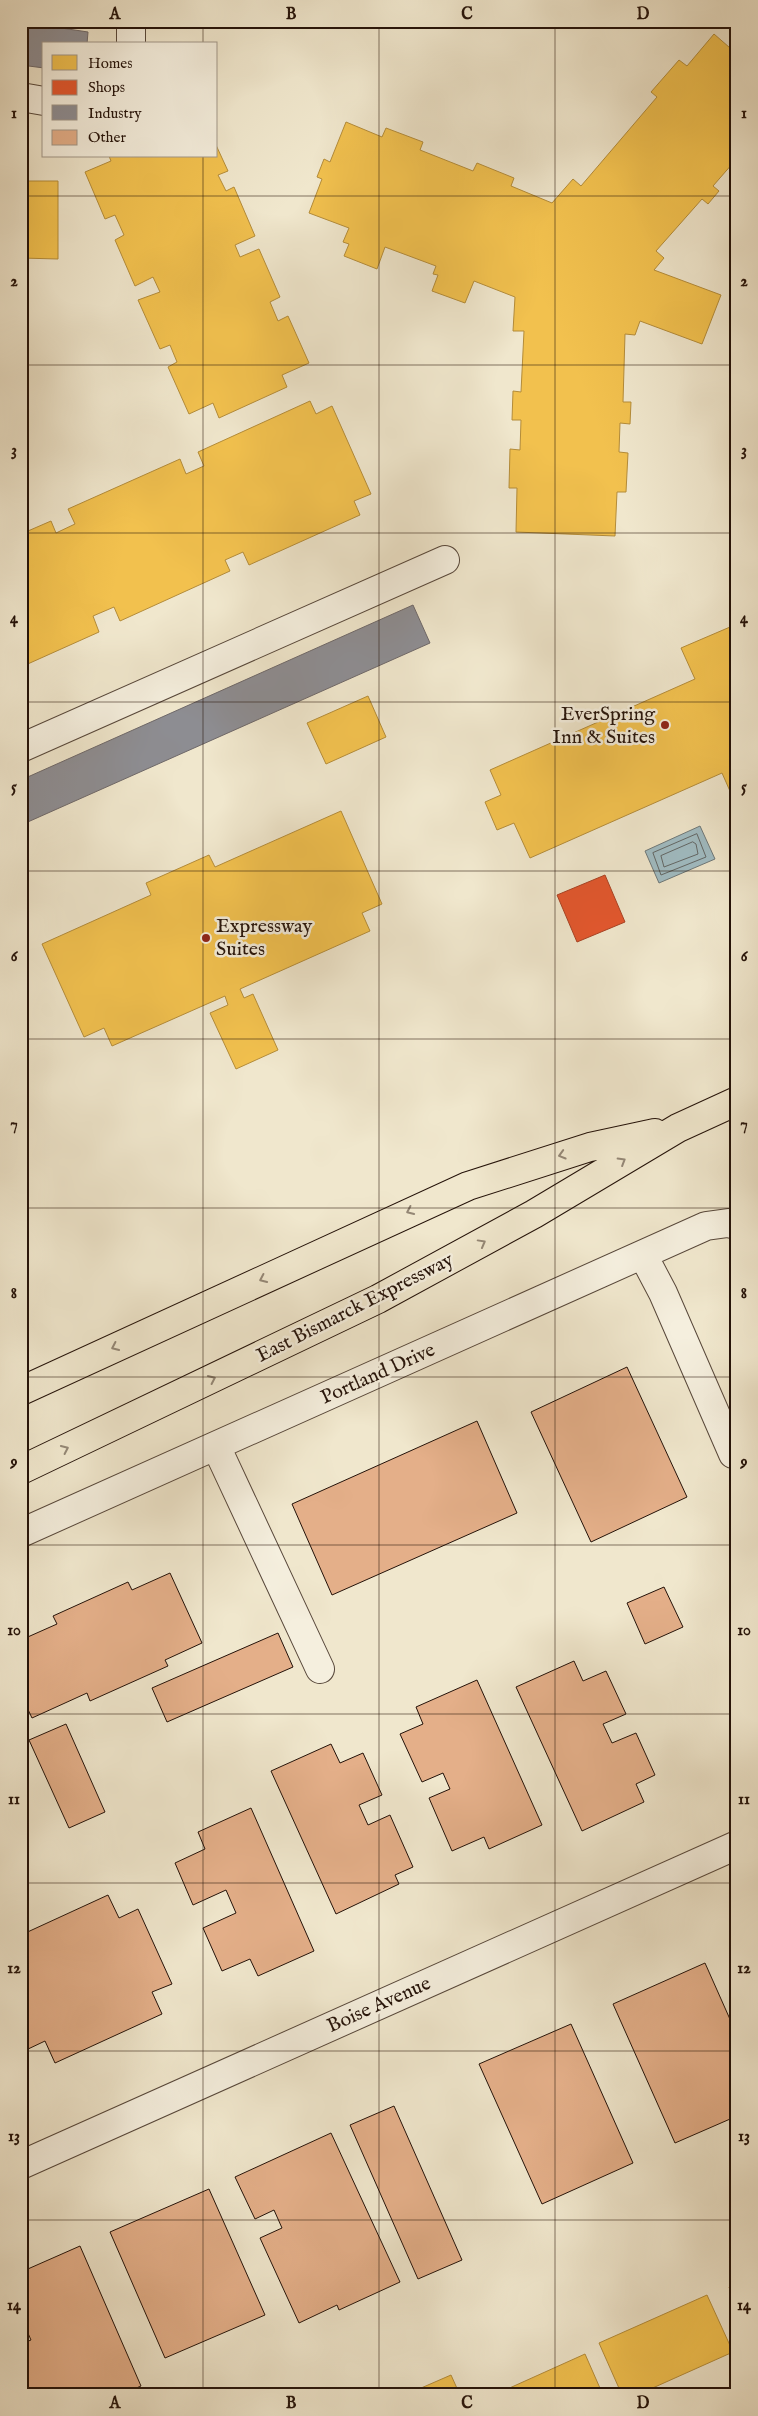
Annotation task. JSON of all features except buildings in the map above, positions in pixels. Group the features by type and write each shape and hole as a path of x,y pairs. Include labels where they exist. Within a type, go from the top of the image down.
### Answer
{"main road":[{"name":"East Bismarck Expressway","path":"21,1470 378,1299 534,1214 678,1128 737,1101"},
{"name":"East Bismarck Expressway","path":"21,1391 468,1186 590,1147 678,1128"}],"street":[{"path":"131,21 131,42"},
{"path":"21,97 42,101"},
{"path":"21,748 445,560"},
{"name":"Portland Drive","path":"21,1533 706,1226 728,1223 737,1225"},
{"path":"643,1255 663,1293 733,1454 737,1452"},
{"path":"216,1446 320,1669"},
{"name":"Boise Avenue","path":"21,2165 737,1846"}],"water":[{"path":"700,826 715,859 659,883 645,851"}],"place":[{"name":"EverSpring Inn & Suites","path":"665,725"},
{"name":"Expressway Suites","path":"206,938"}]}
